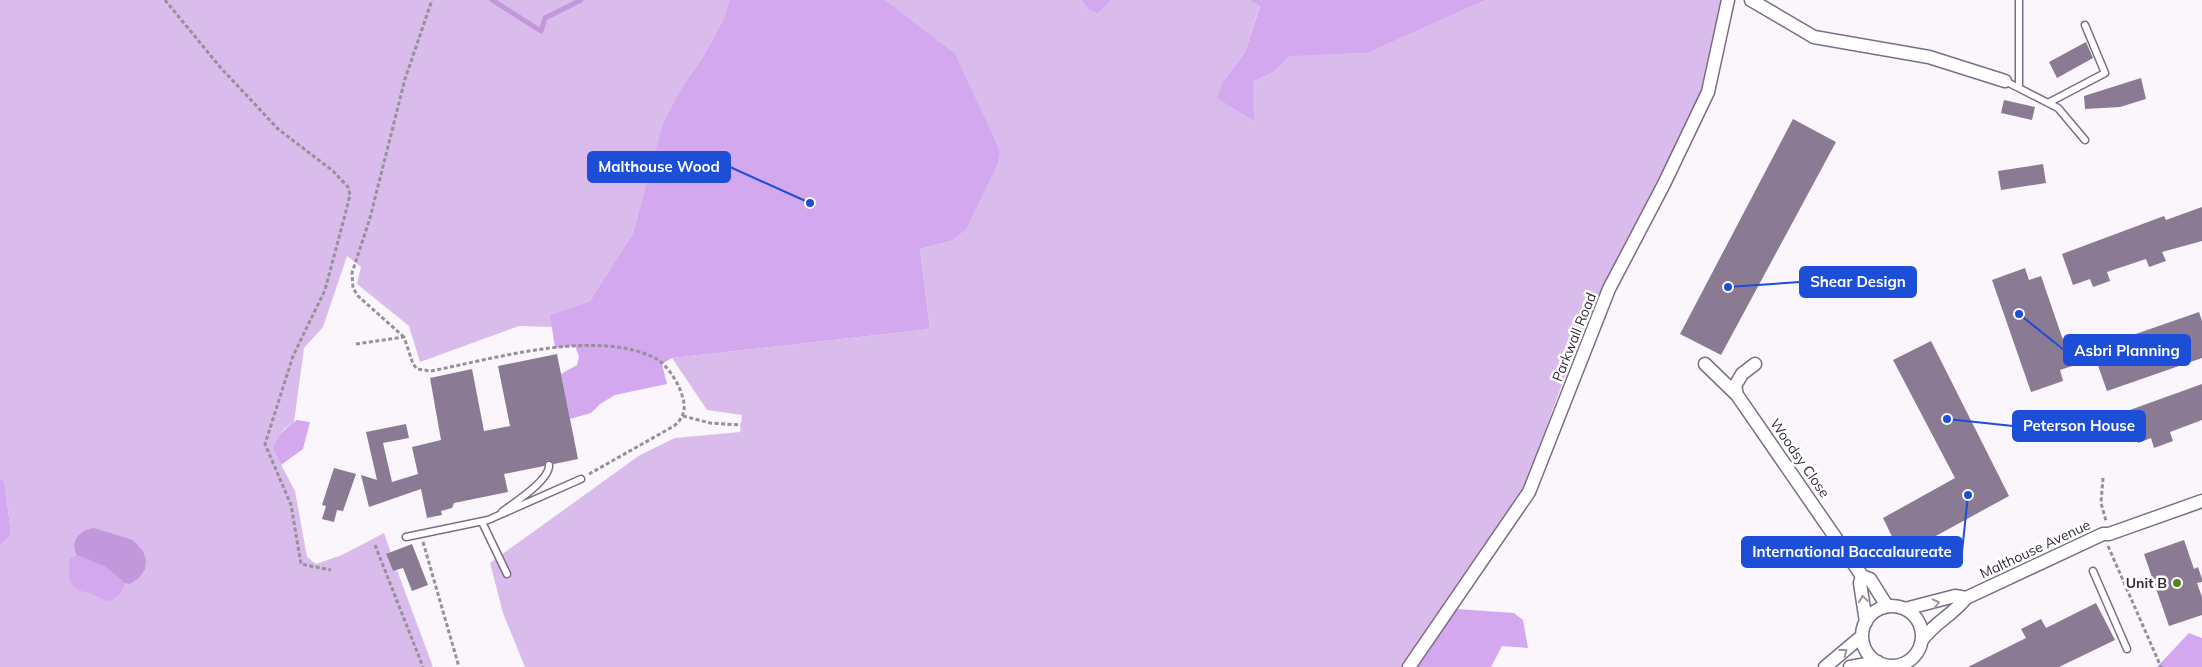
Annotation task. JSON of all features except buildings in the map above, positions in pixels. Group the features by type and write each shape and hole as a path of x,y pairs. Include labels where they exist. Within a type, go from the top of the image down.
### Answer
{"street":[{"name":"Parkwall Road","path":"1409,667 1529,492 1609,289 1664,184 1708,92 1715,68 1728,0"},
{"path":"1751,0 1814,37 1929,57 2005,81"},
{"name":"Woodsy Close","path":"1705,364 1737,395 1862,576 1870,579 1888,606"},
{"path":"1737,395 1734,386 1742,374 1755,364"},
{"name":"Malthouse Avenue","path":"1922,640 1932,626 1960,606 1966,598 2106,534 2202,501"},
{"path":"1862,576 1860,583 1866,622 1862,636 1864,647 1878,662 1887,665 1908,664 1922,640 1919,620 1905,609 1888,606 1878,609 1866,622"},
{"name":"Malthouse Avenue","path":"1905,609 1955,596 1966,598"},
{"path":"1825,667 1862,636"},
{"path":"1850,667 1878,662"}],"lane":[{"path":"2019,0 2019,88"},
{"path":"2048,103 2105,73 2085,25"},
{"path":"2005,81 2058,108 2085,140"},
{"path":"496,517 544,478 549,470 549,464"},
{"path":"406,537 482,522 580,479"},
{"path":"482,522 507,574"},
{"path":"2093,571 2127,650"}],"path":[{"path":"165,0 220,67 278,129 333,171 348,187 350,195 325,290 292,356 264,444 291,505 302,564 331,570"},
{"path":"432,0 405,79 370,218 352,273 353,288 358,296 404,337 413,364 418,369 431,371 555,348 585,346 631,350 654,358 668,370 678,384 684,401 683,416 674,426 580,479"},
{"path":"356,344 404,337"},
{"path":"683,416 710,423 741,425"},
{"path":"2103,478 2101,503 2106,534 2161,667"},
{"path":"421,534 459,667"},
{"path":"375,545 423,667"}],"shaded area":[{"path":"0,0 729,0 724,18 704,55 682,87 663,128 633,233 590,301 551,315 552,327 519,326 420,362 409,326 357,284 361,267 347,256 323,327 304,348 294,422 284,429 273,449 295,491 307,557 316,564 342,555 384,533 391,553 386,555 393,571 397,570 433,667 0,667 0,546 11,534 5,484 0,477"},
{"path":"729,0 885,0 955,54 1000,151 998,163 966,229 951,241 920,249 930,329 672,358 662,364 667,384 615,395 600,404 591,413 570,419 561,374 577,365 579,357 575,346 555,348 550,315 590,301 633,233 663,124 682,87 704,55 724,18"},
{"path":"885,0 1081,0 1088,9 1098,14 1111,0 1250,0 1260,5 1245,52 1224,80 1253,121 1253,82 1275,71 1289,55 1368,53 1486,0 1724,0 1704,87 1670,161 1601,291 1576,346 1527,480 1513,505 1403,667 525,667 503,613 490,563 640,455 675,438 740,432 742,415 707,410 672,358 930,329 920,249 951,241 1000,151 989,129 904,16"},
{"path":"1081,0 1111,0 1098,14 1088,9"},
{"path":"1250,0 1486,0 1368,53 1289,56 1275,71 1253,82 1254,121 1217,98 1224,80 1245,52 1260,6"},
{"path":"297,420 310,422 303,449 281,465 273,449 282,432"},
{"path":"0,477 5,484 11,534 0,546"},
{"path":"94,528 133,540 143,551 146,560 145,569 139,578 130,584 125,583 106,567 77,555 74,545 77,537 84,531"},
{"path":"77,555 106,567 125,583 120,594 113,600 106,601 90,593 80,591 73,586 69,577 70,559"},
{"path":"1457,609 1514,613 1523,620 1528,648 1502,646 1491,667 1417,667"},
{"path":"2189,633 2202,638 2202,667 2157,667"}],"waterway":[{"path":"492,0 541,31 545,18 581,0"}],"place":[{"name":"Malthouse Wood","path":"810,203"},
{"name":"Shear Design","path":"1728,287"},
{"name":"Asbri Planning","path":"2019,314"},
{"name":"Peterson House","path":"1947,419"},
{"name":"International Baccalaureate","path":"1968,495"},
{"name":"Unit B","path":"2177,583"}]}
